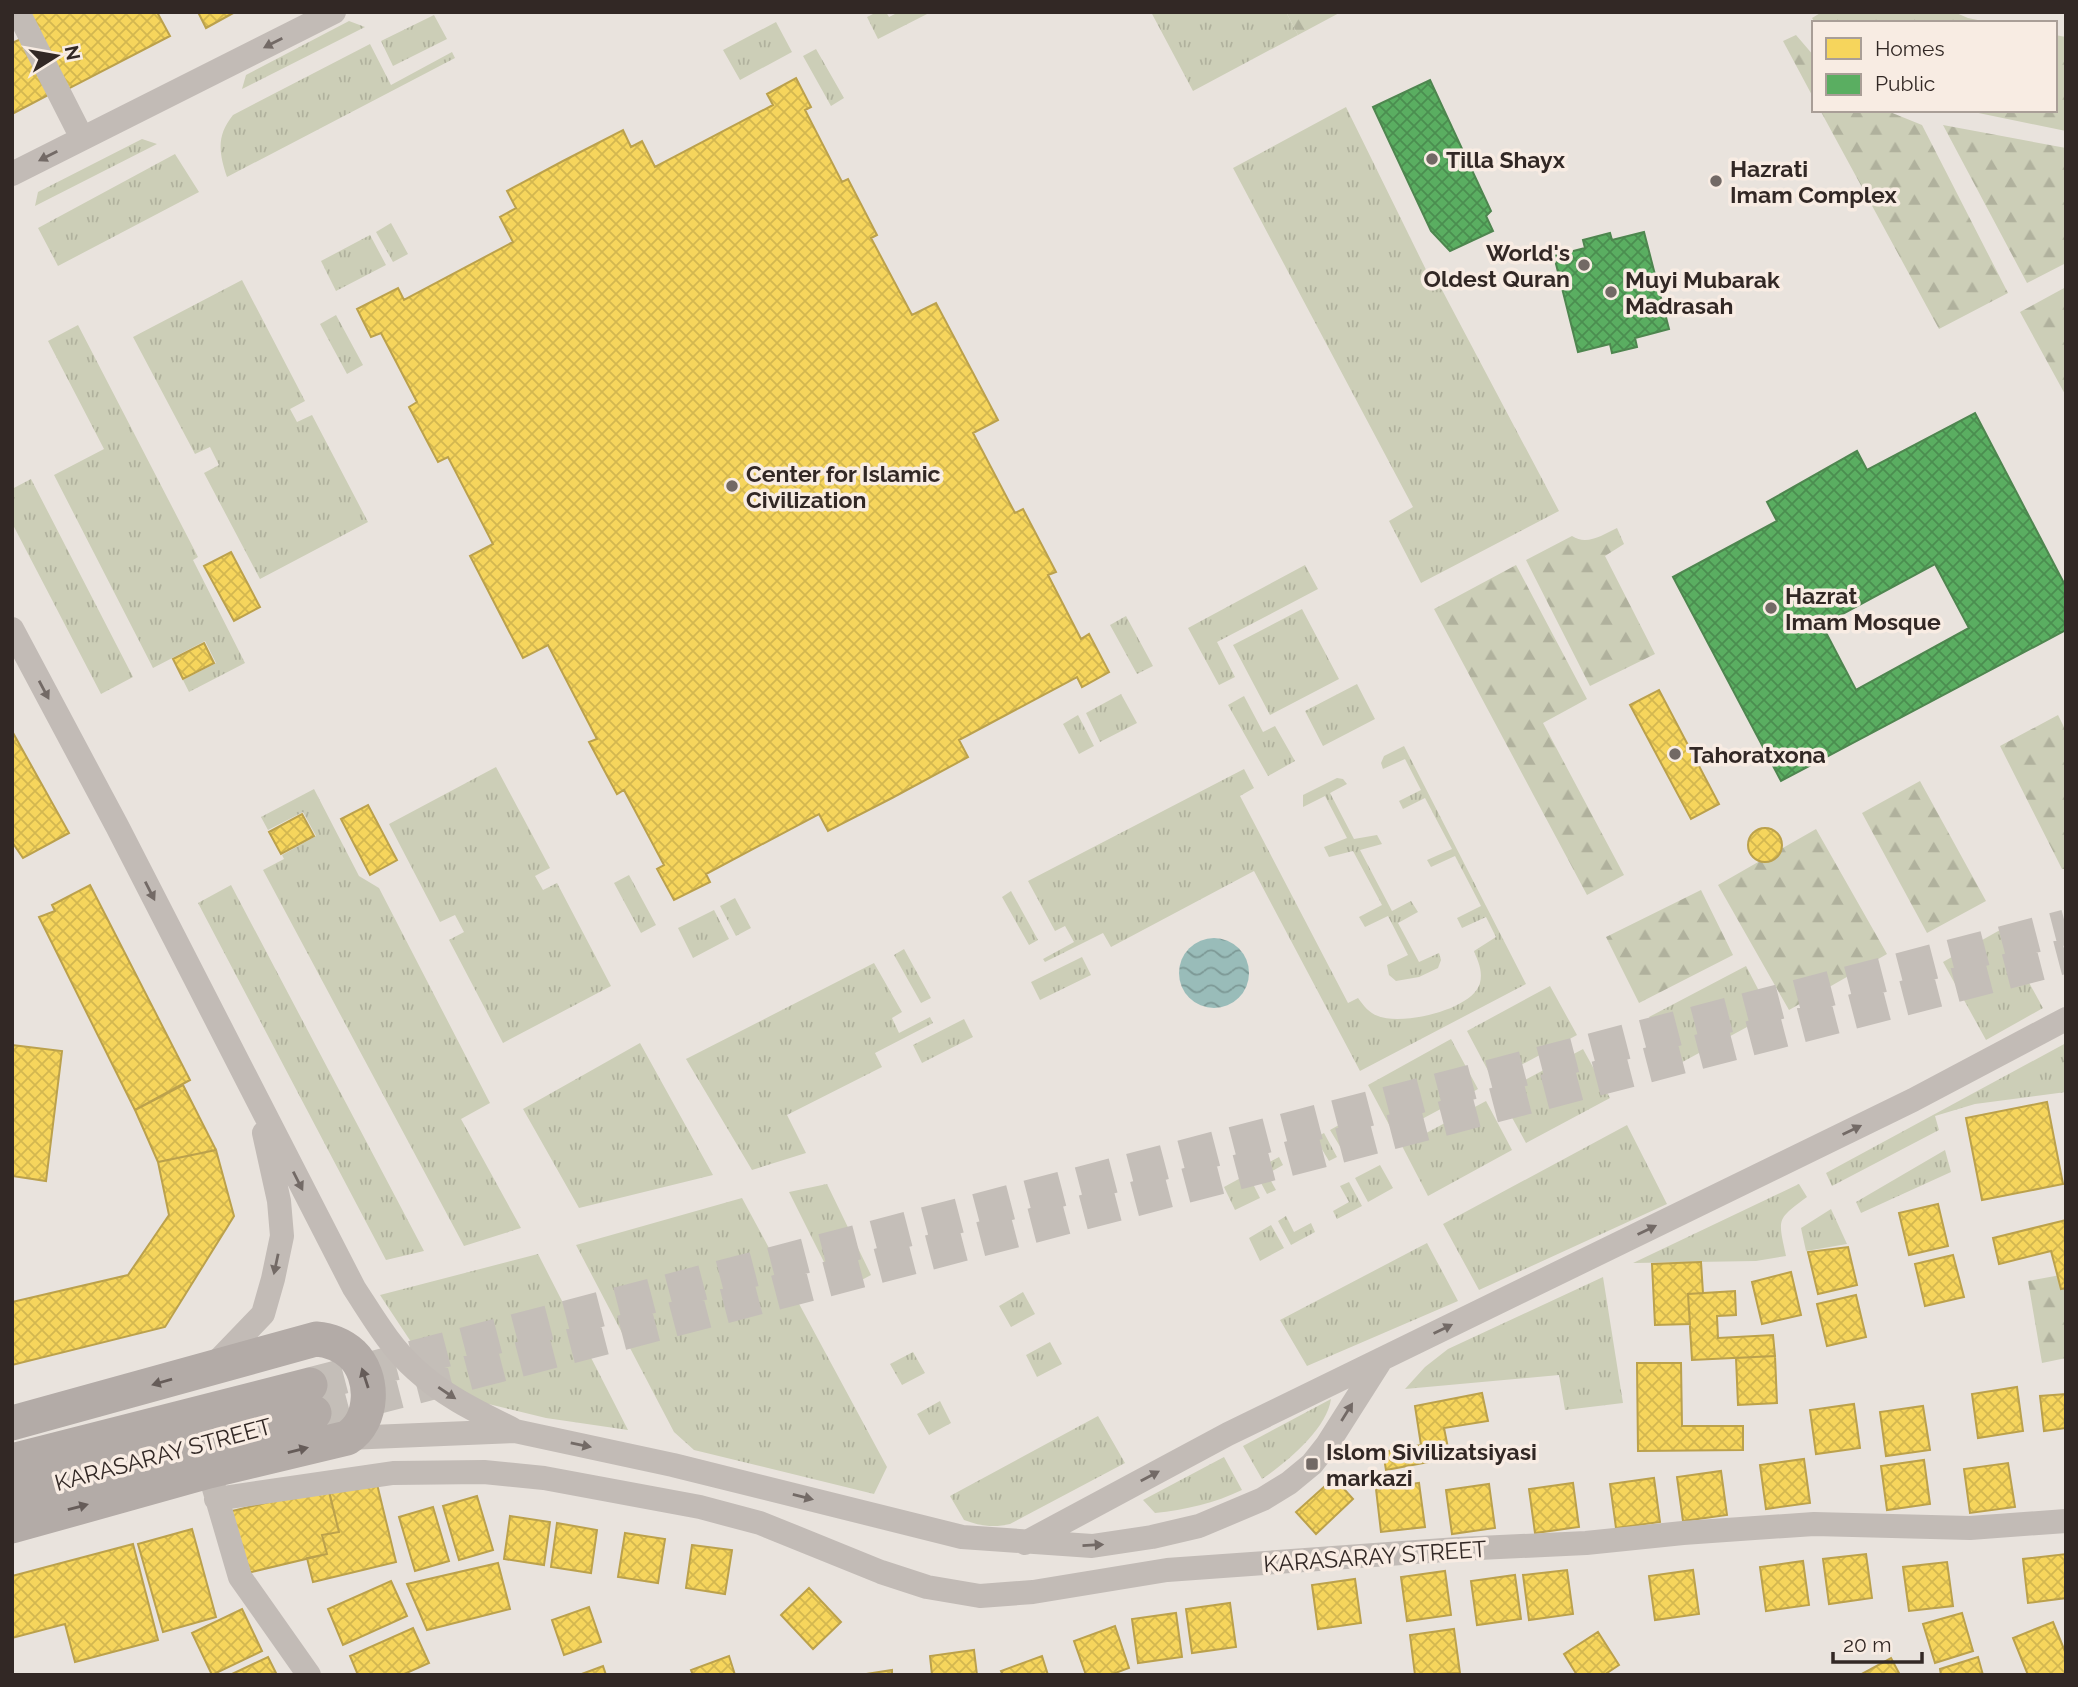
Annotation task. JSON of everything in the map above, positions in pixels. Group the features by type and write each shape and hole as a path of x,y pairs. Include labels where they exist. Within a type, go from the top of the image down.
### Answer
{"main road":[{"path":"12,1423 316,1339 336,1344 357,1360 369,1390 364,1420 347,1438 213,1485 12,1526"},
{"name":"KARASARAY STREET","path":"12,1461 312,1399 12,1494"}],"street":[{"path":"18,12 82,138"},
{"path":"12,174 334,12"},
{"path":"12,629 117,825 354,1288 381,1330 415,1370 465,1406 514,1431"},
{"path":"1025,1542 1228,1434 1902,1106 2066,1019"},
{"path":"211,1368 264,1314 282,1236 279,1201 257,1101"},
{"path":"347,1438 514,1431 673,1465 962,1537 1092,1546 1152,1538 1199,1526 1263,1499 1289,1483 1312,1464 1381,1359"},
{"name":"KARASARAY STREET","path":"213,1485 443,1471 544,1478 700,1507 760,1523 881,1572 927,1587 980,1596 1033,1592 1167,1570 1458,1549 1586,1543 1683,1533 1814,1524 1970,1528 2066,1521"},
{"path":"213,1485 240,1577 309,1675"}],"green space":[{"path":"877,12 886,12 889,17 899,12 931,12 878,39 867,17"},
{"path":"1151,12 1286,12 1298,35 1193,91"},
{"path":"1286,12 1341,12 1298,35"},
{"path":"1822,12 1954,12 1982,21 1814,21 1812,18"},
{"path":"434,15 447,39 393,66 381,41"},
{"path":"349,21 365,27 242,89 246,75"},
{"path":"776,22 792,52 740,80 723,50"},
{"path":"1796,35 1812,54 1812,95 1783,41"},
{"path":"2057,35 2066,37 2066,131 1974,112 2057,112"},
{"path":"370,44 391,85 452,52 455,58 227,177 221,145 224,130 233,115"},
{"path":"816,49 844,98 831,106 803,56"},
{"path":"1346,107 1433,284 1441,288 1559,511 1421,583 1389,521 1413,507 1233,168"},
{"path":"1821,112 1890,112 1922,125 2008,293 1939,329"},
{"path":"1943,125 2066,148 2066,263 2027,283"},
{"path":"142,139 157,144 35,206 38,192"},
{"path":"175,154 199,192 58,266 38,228"},
{"path":"391,223 408,254 393,262 376,232"},
{"path":"370,235 386,265 336,291 321,261"},
{"path":"242,280 305,401 290,409 297,422 312,415 368,522 260,579 204,473 219,465 210,447 195,454 133,337"},
{"path":"2066,287 2066,396 2020,312"},
{"path":"336,315 363,365 347,374 320,324"},
{"path":"78,325 198,557 193,560 245,663 189,692 183,680 216,663 205,641 153,668 54,475 104,449 48,341"},
{"path":"31,479 133,677 101,694 12,523 12,489"},
{"path":"1617,528 1624,544 1605,556 1655,654 1590,686 1526,560 1572,536 1589,540"},
{"path":"1305,565 1318,589 1217,642 1235,677 1219,685 1188,628"},
{"path":"1516,565 1587,699 1543,723 1624,875 1587,895 1434,609"},
{"path":"1302,609 1339,679 1270,715 1233,645"},
{"path":"1126,616 1153,666 1137,674 1110,625"},
{"path":"1357,684 1375,719 1323,746 1305,711"},
{"path":"1121,694 1137,723 1100,742 1086,713"},
{"path":"1244,696 1263,732 1275,726 1295,761 1268,776 1228,705"},
{"path":"1078,715 1094,746 1079,754 1063,724"},
{"path":"2058,715 2066,731 2066,869 2062,869 2000,746"},
{"path":"1404,746 1526,984 1360,1071 1254,871 1111,947 1103,933 1045,962 1043,959 1074,942 1065,926 1055,931 1028,881 1244,769 1254,788 1240,796 1348,1003 1358,998 1375,1015 1403,1019 1435,1013 1464,1001 1475,993 1481,979 1474,951 1496,937 1486,917 1462,928 1457,918 1481,906 1455,856 1431,867 1427,860 1452,849 1425,798 1403,809 1399,801 1421,790 1405,759 1383,769 1381,763 1384,756"},
{"path":"496,767 550,868 535,876 543,890 557,883 611,986 503,1043 449,940 464,932 455,915 440,922 389,824"},
{"path":"1337,778 1343,779 1347,784 1330,793 1354,839 1377,835 1382,844 1360,850 1392,911 1411,901 1418,912 1398,923 1419,962 1439,953 1441,960 1438,968 1419,977 1396,981 1389,975 1387,965 1408,955 1388,916 1365,927 1359,917 1382,905 1353,851 1329,857 1324,847 1347,838 1325,796 1303,807 1303,795"},
{"path":"1920,781 1986,901 1927,933 1862,813"},
{"path":"314,789 359,876 379,888 490,1103 461,1119 521,1228 464,1246 263,870 284,859 282,855 316,836 303,812 268,830 261,817"},
{"path":"1816,829 1887,954 1789,1010 1718,885"},
{"path":"629,875 656,925 641,933 614,883"},
{"path":"231,885 424,1251 386,1260 198,903"},
{"path":"1701,890 1733,955 1639,1003 1606,937"},
{"path":"1011,891 1038,940 1029,945 1002,897"},
{"path":"735,898 751,928 736,936 720,906"},
{"path":"714,910 729,939 693,958 678,928"},
{"path":"2000,930 2043,1008 1986,1040 1943,962"},
{"path":"904,949 931,998 921,1003 894,955"},
{"path":"1082,957 1091,975 1040,1000 1031,982"},
{"path":"874,963 902,1012 892,1018 899,1033 930,1017 933,1023 875,1053 882,1067 787,1115 806,1153 752,1170 686,1059"},
{"path":"1746,966 1771,1014 1675,1066 1649,1017"},
{"path":"1550,986 1577,1035 1493,1080 1467,1031"},
{"path":"964,1019 973,1037 922,1063 913,1045"},
{"path":"1451,1039 1478,1089 1394,1134 1368,1085"},
{"path":"640,1043 713,1175 579,1208 523,1109"},
{"path":"2066,1043 2066,1092 1975,1104 1935,1116 1939,1130 1832,1186 1826,1173"},
{"path":"1583,1049 1610,1098 1526,1143 1499,1094"},
{"path":"1486,1101 1512,1150 1428,1196 1402,1146"},
{"path":"1355,1116 1368,1140 1344,1153 1330,1130"},
{"path":"1627,1125 1667,1204 1479,1290 1443,1224"},
{"path":"1324,1133 1337,1157 1329,1161 1320,1146 1304,1155 1299,1146"},
{"path":"1945,1150 1951,1172 1861,1213 1856,1202"},
{"path":"1279,1157 1283,1165 1267,1174 1276,1190 1267,1194 1254,1170"},
{"path":"1380,1165 1393,1188 1368,1202 1355,1178"},
{"path":"1248,1174 1260,1198 1235,1210 1224,1187"},
{"path":"1349,1182 1362,1206 1337,1219 1333,1211 1349,1202 1340,1186"},
{"path":"827,1184 871,1275 839,1292 789,1192"},
{"path":"1799,1184 1807,1197 1782,1221 1786,1256 1756,1261 1633,1263"},
{"path":"742,1198 887,1467 874,1494 694,1450 674,1432 576,1245"},
{"path":"1831,1209 1847,1244 1806,1251 1801,1228"},
{"path":"1286,1216 1294,1232 1311,1223 1315,1232 1291,1245 1278,1221"},
{"path":"1271,1225 1284,1248 1260,1261 1249,1238"},
{"path":"1427,1243 1458,1301 1307,1366 1280,1320"},
{"path":"538,1254 628,1430 546,1418 464,1398 417,1351 380,1295"},
{"path":"2066,1274 2066,1358 2042,1363 2028,1281"},
{"path":"1603,1277 1623,1403 1565,1410 1559,1375 1405,1389 1425,1367 1448,1349"},
{"path":"1023,1292 1035,1314 1011,1327 999,1306"},
{"path":"1050,1342 1062,1364 1037,1377 1026,1355"},
{"path":"913,1352 925,1373 902,1385 890,1364"},
{"path":"1331,1399 1322,1422 1314,1433 1293,1455 1262,1479 1243,1446"},
{"path":"940,1401 951,1423 929,1435 917,1414"},
{"path":"1098,1416 1125,1463 1010,1524 987,1526 964,1520 950,1496"},
{"path":"1224,1457 1242,1490 1200,1505 1155,1513 1143,1500"}],"water":[{"path":"1214,938 1239,948 1249,973 1239,998 1214,1008 1189,998 1179,973 1189,948"}],"building: Homes":[{"path":"26,12 157,12 170,36 66,90"},
{"path":"198,12 235,12 206,28"},
{"path":"21,39 50,94 12,114 12,43"},
{"name":"Center for Islamic Civilization","path":"796,78 811,107 805,110 842,182 848,179 877,235 871,238 912,315 936,303 998,420 973,433 1015,513 1023,509 1056,572 1048,575 1081,639 1089,634 1109,672 1082,687 1077,677 959,740 968,757 892,798 828,831 819,814 706,874 710,882 674,900 657,869 664,865 624,790 617,794 589,742 597,739 548,645 523,658 470,556 493,544 448,457 438,462 409,407 417,402 381,333 371,337 357,309 398,288 404,300 513,242 500,217 516,208 507,191 563,161 623,130 631,147 642,141 655,167 773,105 767,94"},
{"path":"231,552 260,607 234,621 204,566"},
{"path":"204,643 214,663 183,679 173,659"},
{"name":"Tahoratxona","path":"1659,690 1719,804 1691,819 1630,705"},
{"path":"12,731 69,833 23,858 12,842"},
{"path":"368,805 397,860 370,875 341,819"},
{"path":"302,814 314,836 281,854 269,832"},
{"path":"1765,828 1777,833 1782,845 1777,857 1765,862 1753,857 1748,845 1753,833"},
{"path":"90,885 190,1080 135,1110 39,917 55,911 52,905"},
{"path":"12,1045 62,1051 46,1181 12,1176"},
{"path":"183,1085 216,1150 158,1162 135,1110"},
{"path":"2047,1102 2063,1184 1982,1200 1966,1118"},
{"path":"216,1150 234,1216 165,1327 12,1365 12,1302 128,1275 169,1215 158,1162"},
{"path":"1938,1204 1948,1246 1909,1255 1899,1213"},
{"path":"2066,1220 2066,1288 2061,1289 2051,1251 1999,1264 1993,1238"},
{"path":"1848,1247 1857,1285 1818,1294 1808,1252"},
{"path":"1953,1255 1964,1297 1925,1306 1915,1264"},
{"path":"1701,1262 1703,1293 1688,1294 1690,1324 1655,1325 1652,1264"},
{"path":"1791,1272 1801,1315 1762,1324 1752,1282"},
{"path":"1735,1291 1736,1315 1717,1316 1718,1338 1773,1335 1775,1356 1692,1360 1688,1294"},
{"path":"1856,1295 1866,1337 1827,1346 1817,1304"},
{"path":"1775,1356 1777,1403 1738,1405 1736,1358"},
{"path":"1637,1363 1681,1363 1682,1426 1743,1426 1743,1450 1638,1451"},
{"path":"2017,1387 2023,1431 1978,1438 1972,1394"},
{"path":"1482,1393 1488,1421 1444,1428 1450,1458 1386,1470 1383,1452 1421,1445 1415,1406"},
{"path":"2066,1394 2066,1428 2044,1431 2040,1396"},
{"path":"1854,1404 1860,1448 1816,1454 1810,1410"},
{"path":"1923,1406 1930,1450 1886,1456 1880,1412"},
{"path":"1804,1459 1810,1503 1766,1509 1760,1465"},
{"path":"1924,1460 1930,1504 1887,1510 1881,1466"},
{"path":"2008,1463 2015,1507 1970,1513 1964,1469"},
{"path":"1721,1471 1727,1515 1683,1521 1677,1477"},
{"path":"1334,1478 1353,1499 1316,1534 1296,1512"},
{"path":"1654,1478 1660,1522 1616,1528 1610,1484"},
{"path":"376,1480 396,1562 313,1582 307,1558 327,1554 322,1535 339,1532 329,1491"},
{"path":"1419,1483 1425,1527 1381,1532 1376,1489"},
{"path":"1573,1483 1579,1527 1535,1533 1529,1489"},
{"path":"1489,1484 1495,1528 1452,1534 1446,1490"},
{"path":"328,1488 339,1532 322,1535 327,1554 243,1574 228,1512"},
{"path":"477,1496 493,1550 459,1560 443,1506"},
{"path":"433,1507 449,1561 415,1571 399,1517"},
{"path":"510,1516 550,1522 544,1565 504,1559"},
{"path":"557,1523 597,1530 591,1573 551,1567"},
{"path":"192,1529 216,1617 163,1632 138,1544"},
{"path":"625,1533 665,1539 658,1583 618,1577"},
{"path":"133,1544 158,1640 75,1662 65,1624 12,1638 12,1576"},
{"path":"692,1545 732,1550 725,1594 686,1588"},
{"path":"1866,1554 1872,1598 1829,1604 1823,1559"},
{"path":"2066,1554 2066,1598 2028,1603 2023,1559"},
{"path":"1803,1561 1809,1605 1766,1611 1760,1567"},
{"path":"1947,1562 1953,1606 1909,1611 1903,1567"},
{"path":"498,1563 510,1609 427,1630 407,1584"},
{"path":"1567,1570 1573,1614 1529,1620 1523,1575"},
{"path":"1693,1570 1699,1614 1655,1620 1649,1576"},
{"path":"1445,1571 1451,1615 1407,1621 1401,1577"},
{"path":"1515,1575 1521,1619 1477,1625 1471,1581"},
{"path":"1355,1579 1361,1623 1318,1629 1312,1585"},
{"path":"391,1581 407,1616 343,1645 328,1609"},
{"path":"809,1588 841,1622 813,1649 781,1615"},
{"path":"1230,1603 1236,1647 1192,1653 1186,1609"},
{"path":"589,1607 601,1642 564,1655 552,1620"},
{"path":"242,1609 262,1651 212,1675 192,1633"},
{"path":"1176,1613 1182,1657 1138,1663 1132,1619"},
{"path":"1962,1613 1973,1651 1935,1663 1923,1624"},
{"path":"2053,1622 2066,1654 2066,1675 2028,1675 2013,1638"},
{"path":"1115,1626 1129,1668 1110,1675 1086,1675 1074,1641"},
{"path":"413,1628 429,1663 402,1675 358,1675 350,1656"},
{"path":"1454,1629 1460,1673 1415,1675 1410,1635"},
{"path":"1598,1632 1619,1665 1604,1675 1577,1675 1564,1654"},
{"path":"974,1650 977,1675 932,1675 930,1656"},
{"path":"729,1656 735,1675 693,1675 691,1670"},
{"path":"1042,1656 1048,1675 1003,1675 1001,1671"},
{"path":"268,1657 277,1675 230,1675"},
{"path":"1978,1657 1983,1675 1941,1675 1940,1669"},
{"path":"1891,1658 1900,1675 1860,1675"},
{"path":"603,1666 606,1675 579,1675"},
{"path":"892,1670 892,1675 860,1675"}],"building: Public":[{"name":"Tilla Shayx","path":"1430,80 1491,211 1486,216 1493,231 1450,251 1431,231 1373,107"},
{"name":"Muyi Mubarak Madrasah","path":"1644,232 1669,329 1635,338 1637,347 1612,353 1610,344 1578,352 1554,256 1585,248 1583,240 1610,233 1612,240"},
{"name":"Hazrat Imam Mosque","path":"1975,413 2066,587 2066,630 1781,781 1673,577 1777,521 1767,502 1857,451 1867,470","holes":["1935,564 1969,628 1856,690 1822,625"]}],"tunnel":[{"path":"310,1385 2066,927"},
{"path":"314,1413 2066,956"}],"place":[{"name":"Tilla Shayx","path":"1432,159"},
{"name":"Hazrati Imam Complex","path":"1716,181"},
{"name":"World's Oldest Quran","path":"1584,265"},
{"name":"Muyi Mubarak Madrasah","path":"1611,292"},
{"name":"Center for Islamic Civilization","path":"732,486"},
{"name":"Hazrat Imam Mosque","path":"1771,608"},
{"name":"Tahoratxona","path":"1675,754"},
{"name":"Islom Sivilizatsiyasi markazi","path":"1312,1464"}]}
